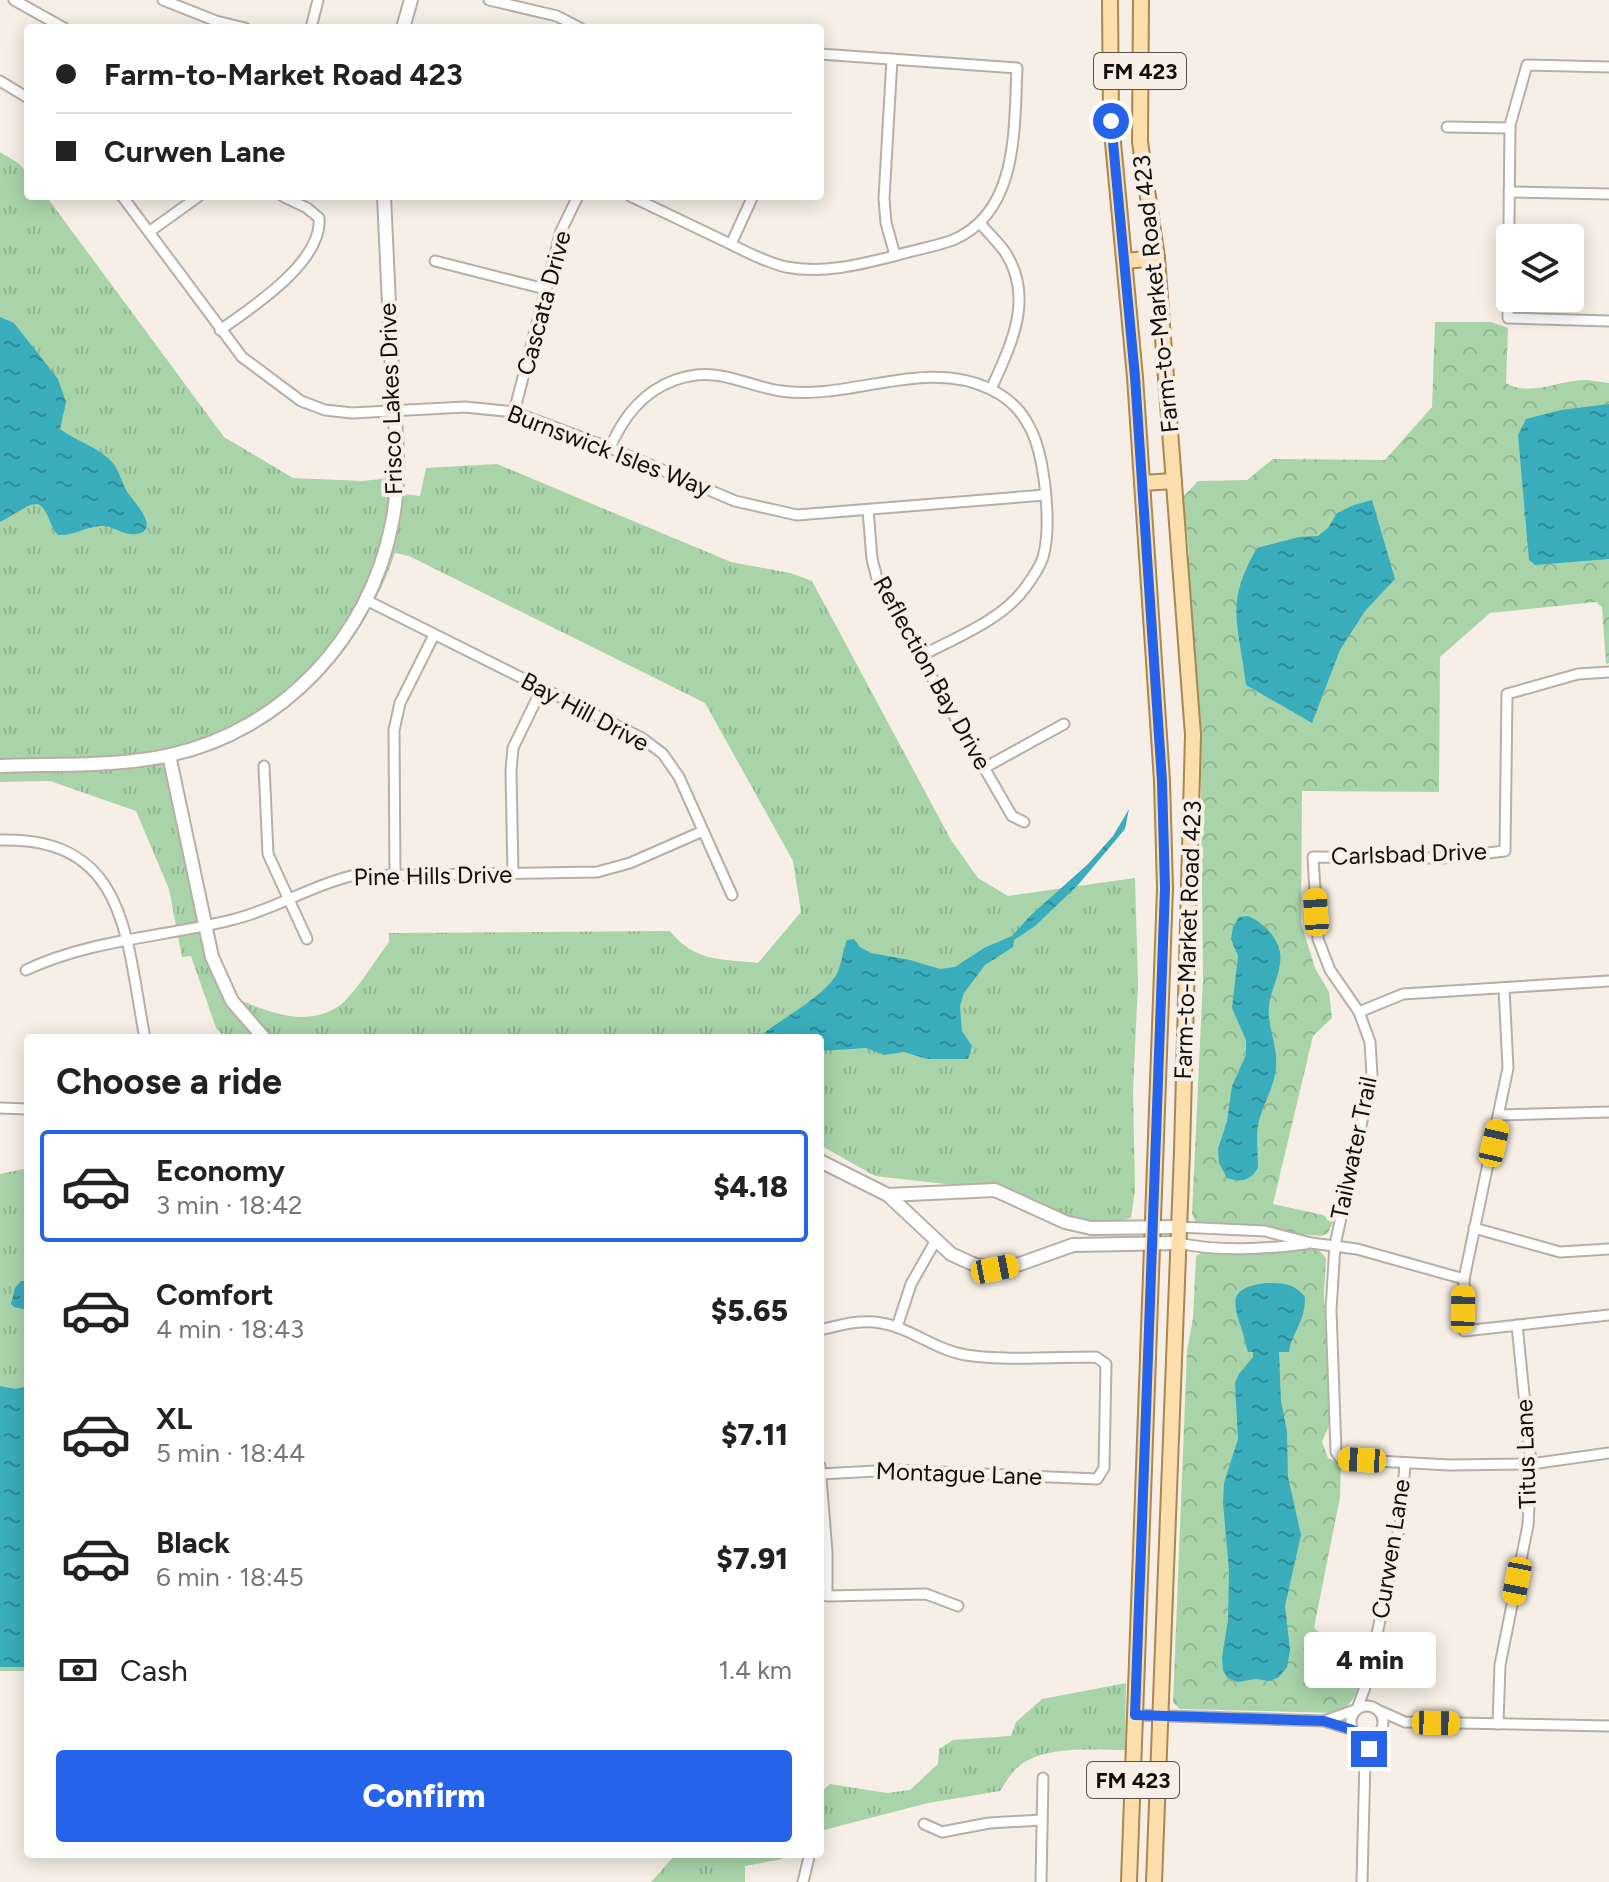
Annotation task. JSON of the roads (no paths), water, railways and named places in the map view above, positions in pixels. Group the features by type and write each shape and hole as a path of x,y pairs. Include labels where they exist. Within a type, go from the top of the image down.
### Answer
{"main road":[{"name":"Farm-to-Market Road 423","path":"1110,0 1111,121 1142,483 1162,781 1165,888 1129,1882"},
{"name":"Farm-to-Market Road 423","path":"1141,0 1140,142 1157,258 1193,735 1179,1227 1154,1882"},
{"path":"1125,261 1157,258"},
{"path":"1142,483 1174,481"}],"street":[{"path":"14,0 57,24"},
{"path":"163,0 183,4 235,24"},
{"path":"312,24 318,0"},
{"path":"404,24 411,0"},
{"path":"489,0 557,16 572,24"},
{"path":"638,200 786,267 823,269 857,265 953,240 980,223 997,200 1008,172 1013,145 1017,68 824,54"},
{"path":"892,59 884,198 886,223 895,255"},
{"path":"1609,67 1527,65 1510,128 1508,318 1609,321"},
{"path":"0,81 24,96"},
{"path":"1447,127 1510,128"},
{"path":"1509,192 1609,194"},
{"name":"Burnswick Isles Way","path":"125,200 220,330 250,364 301,401 325,410 352,413 465,407 514,412 610,448 735,501 797,515 1045,495"},
{"path":"149,232 193,200"},
{"path":"220,330 285,282 305,257 320,226 319,218 290,200"},
{"name":"Frisco Lakes Drive","path":"0,766 127,761 169,755 219,740 260,720 316,671 350,630 373,585 393,521 397,454 384,200"},
{"name":"Cascata Drive","path":"514,412 561,231 576,200"},
{"path":"731,244 751,200"},
{"path":"980,223 1005,252 1017,277 1020,302 1017,328 991,389"},
{"path":"435,261 545,289"},
{"path":"610,448 620,424 650,392 675,380 699,375 724,374 780,391 814,392 932,377 962,378 991,389 1015,406 1030,427 1038,450 1045,495 1043,557 1013,603 919,657"},
{"name":"Reflection Bay Drive","path":"868,510 872,559 879,586 1012,816 1024,822"},
{"name":"Bay Hill Drive","path":"366,600 642,738 663,754 679,777 732,895"},
{"path":"395,876 394,730 400,703 434,635"},
{"name":"Carlsbad Drive","path":"1313,857 1442,858 1505,851 1507,694 1578,674 1609,672"},
{"path":"513,874 513,748 542,688"},
{"path":"984,768 1064,724"},
{"path":"169,755 212,957 232,1001 261,1034"},
{"path":"264,766 268,854 307,939"},
{"name":"Pine Hills Drive","path":"26,970 71,952 238,918 326,882 351,876 597,872 630,863 703,831"},
{"path":"0,840 46,843 63,849 98,875 119,911 144,1034"},
{"name":"Tailwater Trail","path":"1313,857 1318,939 1330,970 1359,1012 1370,1042 1372,1075 1335,1245 1331,1310 1336,1452 1341,1459 1405,1463"},
{"path":"1359,1012 1403,994 1609,981"},
{"path":"1504,988 1508,1068 1464,1279 1464,1331 1609,1315"},
{"path":"0,1108 24,1109"},
{"path":"1500,1115 1609,1112"},
{"path":"824,1163 888,1195 951,1254 995,1269 1020,1264 1073,1245 1154,1235 1179,1227 1265,1231 1311,1243 1335,1245 1464,1279"},
{"path":"888,1195 995,1190 1065,1222 1154,1235 1199,1247 1266,1249 1311,1243"},
{"path":"1474,1228 1560,1252 1609,1249"},
{"path":"824,1329 859,1321 897,1327 911,1284 936,1240"},
{"name":"Titus Lane","path":"1498,1724 1500,1665 1528,1525 1531,1464 1517,1325"},
{"name":"Montague Lane","path":"824,1470 1097,1479 1104,1468 1106,1364 1096,1357 967,1355 934,1346 897,1327"},
{"path":"1405,1463 1531,1464 1609,1453"},
{"name":"Curwen Lane","path":"1357,1709 1367,1682 1401,1519 1405,1463"},
{"path":"824,1511 827,1596 926,1594 958,1606"},
{"path":"1365,1759 1383,1719 1367,1682"},
{"path":"1324,1721 1367,1705 1405,1722"},
{"path":"1357,1709 1351,1719 1365,1759 1362,1882"},
{"path":"1135,1715 1324,1721 1367,1738 1405,1722 1609,1726"},
{"path":"1041,1882 1043,1778"},
{"path":"924,1824 942,1832 989,1823 1042,1820"},
{"path":"803,1882 809,1858"}],"water":[{"path":"0,317 14,323 58,379 66,402 60,429 96,450 117,468 126,490 146,521 144,531 132,534 100,526 58,535 45,510 38,504 30,505 0,522"},
{"path":"1609,404 1609,559 1535,565 1529,560 1518,435 1526,419 1561,410"},
{"path":"1372,500 1395,579 1365,611 1340,650 1312,723 1246,685 1236,615 1240,585 1257,548 1299,537 1318,536 1328,528 1337,513"},
{"path":"1129,809 1125,829 1078,885 1035,926 1014,940 1013,947 985,965 964,993 960,1006 962,1031 972,1046 968,1059 927,1059 904,1052 884,1055 866,1048 824,1051 824,1034 763,1034 828,985 837,973 847,940 854,939 871,953 940,969 955,967 984,948 1012,936 1113,836"},
{"path":"1248,916 1268,930 1280,952 1280,965 1269,1006 1276,1066 1258,1125 1258,1168 1245,1180 1237,1180 1227,1178 1219,1163 1218,1149 1227,1121 1232,1086 1246,1055 1246,1040 1232,1008 1238,956 1231,939 1239,917"},
{"path":"24,1281 24,1309 11,1304 15,1288"},
{"path":"1265,1283 1288,1285 1305,1297 1303,1314 1289,1352 1279,1352 1288,1477 1301,1535 1285,1606 1290,1650 1287,1667 1278,1678 1269,1681 1256,1679 1238,1682 1228,1678 1223,1671 1229,1570 1223,1503 1224,1483 1238,1439 1235,1383 1253,1357 1253,1352 1248,1352 1235,1302 1240,1291"},
{"path":"0,1386 15,1389 24,1387 24,1667 0,1667"}]}
